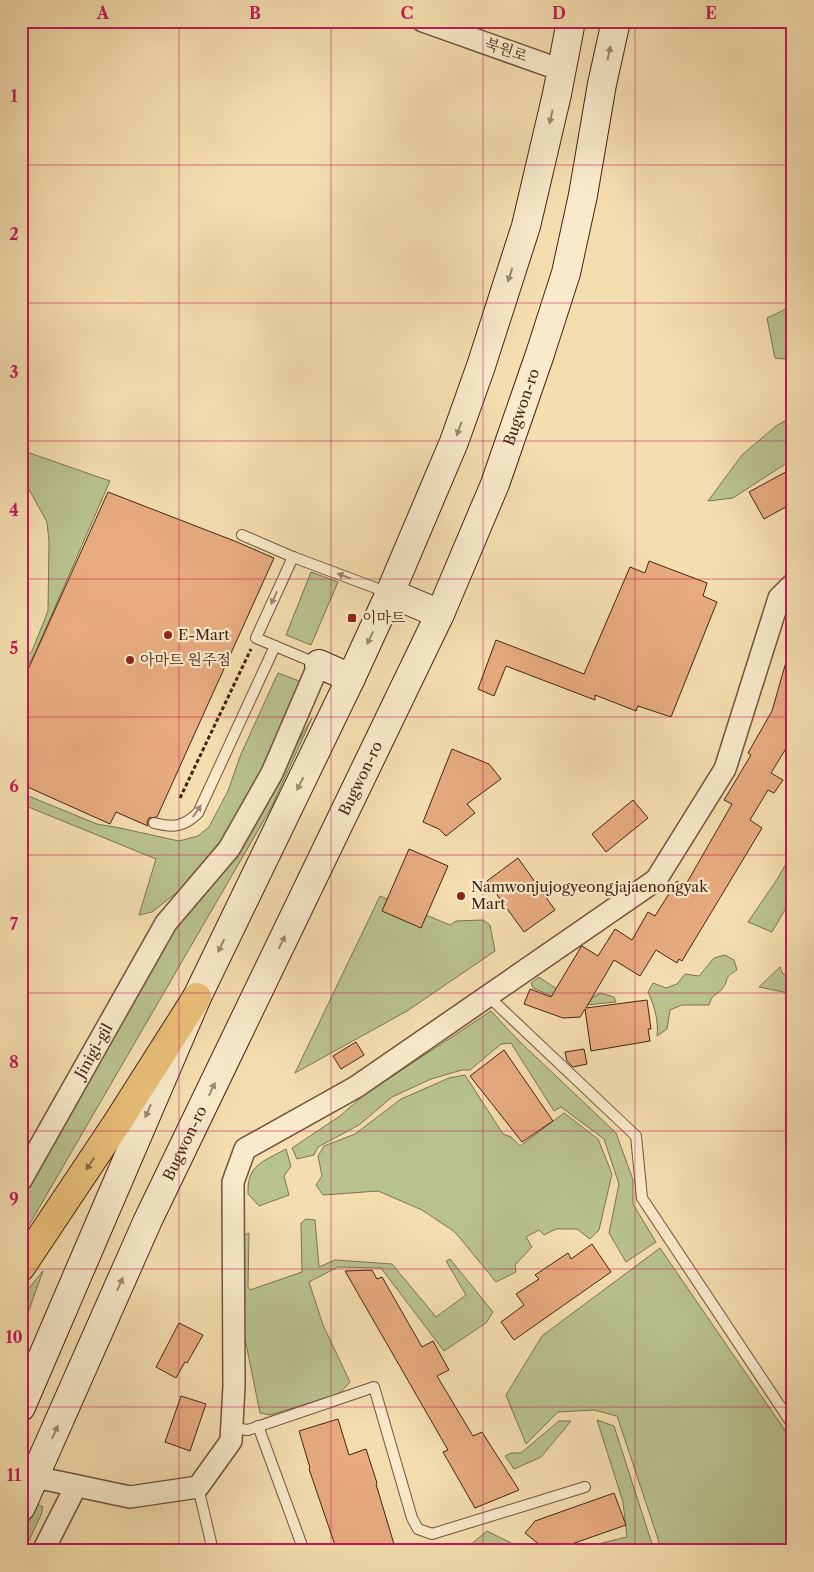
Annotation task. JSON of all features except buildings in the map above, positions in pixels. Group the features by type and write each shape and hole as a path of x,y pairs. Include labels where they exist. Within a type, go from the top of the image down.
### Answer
{"highway":[{"path":"21,1267 117,1124 197,997"}],"street":[{"name":"북원로","path":"423,21 562,70"},
{"path":"21,1407 197,997 351,678 390,593 454,442 481,366 526,226 562,70 571,21"},
{"name":"Bugwon-ro","path":"21,1507 28,1474 148,1220 440,614 495,484 563,282 583,195 602,84 616,21"},
{"path":"562,70 602,84"},
{"path":"28,1474 130,1497 198,1487 231,1441 234,1386 233,1182 245,1149 356,1087 656,880 725,769 779,598 793,584"},
{"path":"390,593 440,614"},
{"path":"319,664 351,678"},
{"name":"Jinigi-gil","path":"21,1180 166,923 228,849 272,773 319,664"},
{"path":"43,1551 76,1486"}],"lane":[{"path":"242,535 293,557 390,593"},
{"path":"293,557 256,638 319,664"},
{"path":"154,823 178,826 190,820 198,813 275,646"},
{"path":"488,996 636,1136 642,1198 793,1422"},
{"path":"232,1428 248,1430 374,1387 412,1518 418,1529 432,1534 585,1487"},
{"path":"258,1426 304,1551"},
{"path":"198,1487 214,1551"}],"path":[{"path":"180,798 256,638"}],"green space":[{"path":"793,299 793,360 775,358 767,318 788,308"},
{"path":"793,416 793,459 733,498 708,501 742,455 776,426"},
{"path":"21,450 110,481 35,653 21,678 21,662 32,651 48,611 49,541 47,522 21,475"},
{"path":"311,572 338,582 311,645 286,635"},
{"path":"278,673 302,682 290,715 223,847 190,882 152,912 139,915 156,859 21,804 21,793 97,824 179,841 198,836 209,827 228,791 241,754"},
{"path":"312,718 271,808 21,1239 21,1196 170,931 262,803"},
{"path":"793,851 793,896 772,932 748,922 778,878"},
{"path":"380,896 450,925 456,921 483,920 490,925 495,951 407,1011 295,1073"},
{"path":"725,955 734,960 737,970 728,977 724,986 713,996 709,1005 682,1005 670,1010 667,1029 657,1036 656,1013 648,992 653,983 666,988 677,984 685,974 699,976 714,958"},
{"path":"780,967 783,974 793,978 793,994 759,987"},
{"path":"539,977 561,992 589,1000 600,993 614,997 616,1002 575,1006 533,988 531,983"},
{"path":"491,1011 517,1039 616,1133 633,1180 633,1204 656,1242 626,1262 609,1233 619,1184 604,1139 561,1107 554,1111 511,1043 501,1044 470,1070 462,1070 431,1079 392,1097 359,1125 318,1147 314,1155 297,1159 292,1148 340,1116 364,1095"},
{"path":"465,1075 503,1134 511,1137 520,1146 564,1113 598,1139 612,1174 599,1230 590,1239 577,1229 556,1229 544,1235 539,1230 526,1237 532,1247 515,1265 516,1272 496,1282 455,1232 422,1210 378,1191 323,1195 316,1185 322,1176 318,1156 324,1146 355,1134 401,1099 449,1078"},
{"path":"286,1149 291,1166 284,1176 289,1195 259,1206 248,1194 250,1176 258,1165"},
{"path":"306,1219 315,1220 319,1267 335,1260 392,1264 436,1317 466,1295 446,1261 450,1259 493,1312 486,1323 444,1351 381,1268 338,1267 309,1282 323,1325 350,1382 339,1394 270,1415 260,1413 237,1299 240,1237 249,1233 248,1287 250,1290 302,1272 301,1223"},
{"path":"660,1248 793,1442 793,1551 662,1551 617,1416 594,1410 558,1412 526,1444 506,1395 542,1336"},
{"path":"43,1271 29,1310 21,1325 21,1298"},
{"path":"597,1420 614,1426 652,1544 648,1551 583,1551 581,1548 627,1537 623,1502"},
{"path":"559,1421 571,1421 541,1457 514,1469 505,1456 511,1453 521,1453"},
{"path":"37,1504 43,1507 41,1515 24,1551 21,1551 21,1539"},
{"path":"487,1531 527,1551 463,1551"}],"place":[{"name":"이마트","path":"352,618"},
{"name":"E-Mart","path":"168,635"},
{"name":"아마트 원주점","path":"130,660"},
{"name":"Namwonjujogyeongjajaenongyak Mart","path":"461,896"}]}
